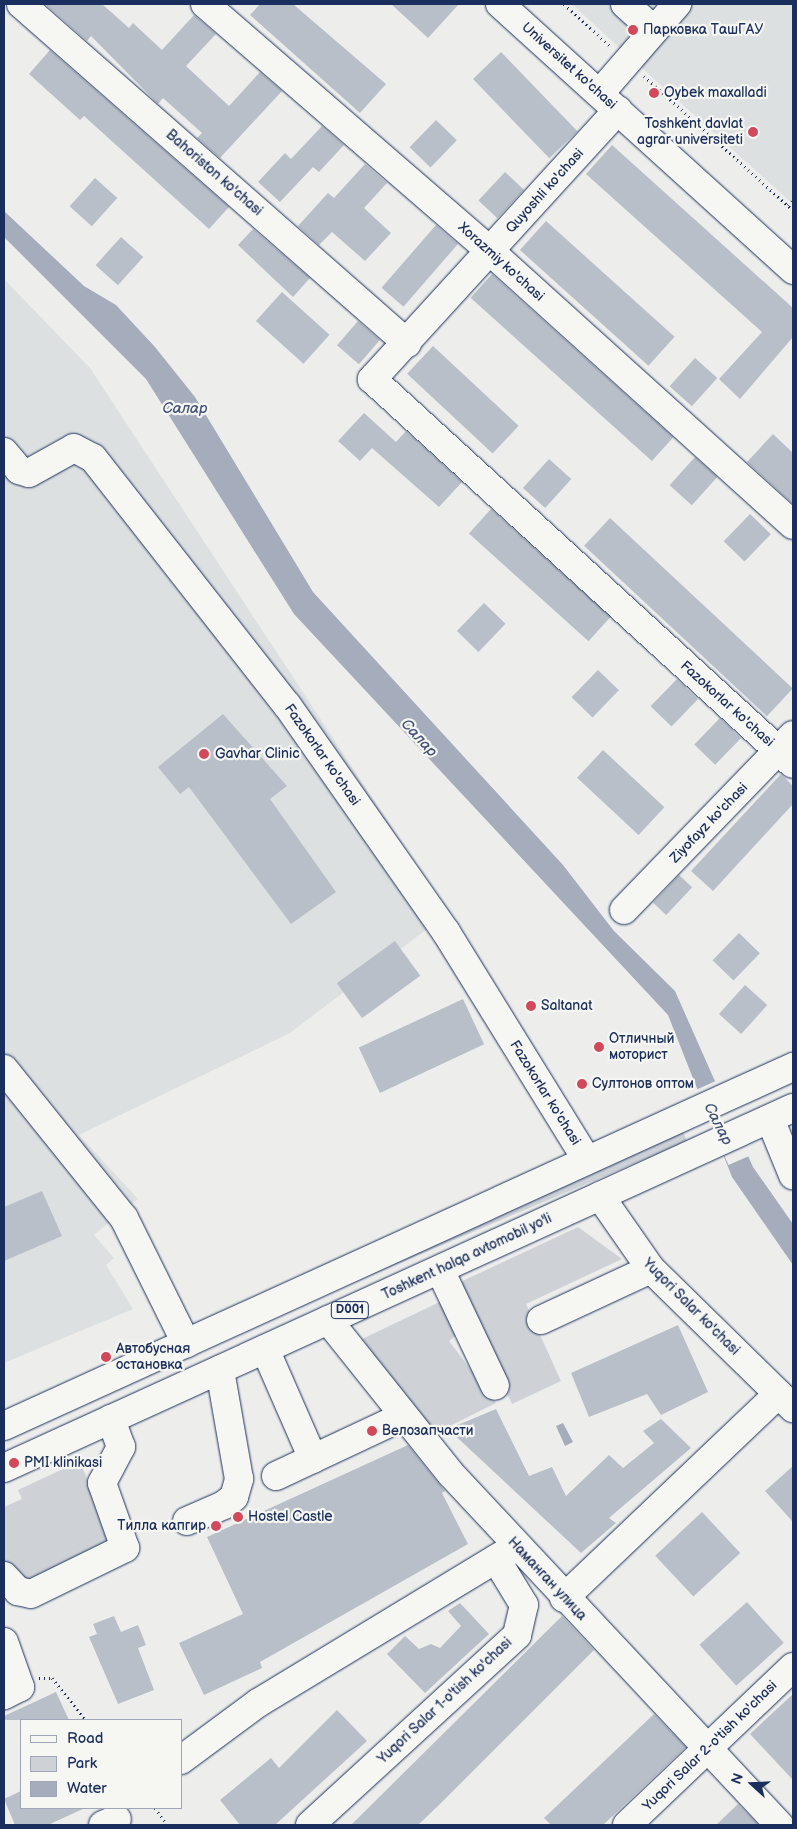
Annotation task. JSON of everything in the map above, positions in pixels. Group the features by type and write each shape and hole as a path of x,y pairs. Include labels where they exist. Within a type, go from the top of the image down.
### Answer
{"main road":[{"name":"Bahoriston ko'chasi","path":"21,4 407,343"},
{"name":"Xorazmiy ko'chasi","path":"205,4 491,252 793,525"},
{"path":"625,4 654,30"},
{"name":"Quyoshli ko'chasi","path":"372,382 491,252 609,101 626,60 654,30 672,6"},
{"name":"Universitet ko'chasi","path":"510,7 793,270"},
{"name":"Fazokorlar ko'chasi","path":"372,382 788,750"},
{"name":"Fazokorlar ko'chasi","path":"4,452 19,470 29,473 74,448 93,458 293,713 446,932 587,1160"},
{"name":"Ziyofayz ko'chasi","path":"624,910 788,750"},
{"path":"4,1426 793,1067"},
{"path":"4,1069 124,1218 186,1343"},
{"path":"772,1118 793,1175"},
{"name":"Toshkent halqa avtomobil yo'li","path":"4,1468 772,1118"},
{"name":"Yuqori Salar ko'chasi","path":"600,1196 651,1270 786,1401"},
{"path":"440,1270 496,1386"},
{"path":"541,1320 651,1270"},
{"name":"Наманган улица","path":"328,1320 404,1416 506,1553 564,1598 705,1750 780,1825"},
{"path":"265,1349 313,1459"},
{"path":"187,1521 224,1505 234,1497 238,1479 220,1370"},
{"path":"564,1598 786,1401"},
{"path":"276,1476 404,1416"},
{"path":"4,1576 18,1591 31,1594 125,1548 102,1483 122,1447 111,1420"},
{"path":"182,1759 258,1703 506,1553"},
{"name":"Yuqori Salar 1-o'tish ko'chasi","path":"310,1825 517,1635 524,1605 506,1553"},
{"path":"4,1642 12,1691"},
{"name":"Yuqori Salar 2-o'tish ko'chasi","path":"627,1825 793,1667"}],"path":[{"path":"564,4 793,210"},
{"path":"788,205 793,200"},
{"path":"12,1691 34,1677 52,1678 85,1719"},
{"path":"155,1809 167,1825"}],"shaded area":[{"name":"Toshkent davlat agrar universiteti","path":"572,4 793,4 793,204 634,61"},
{"path":"4,279 90,368 448,913 290,1033 79,1135 138,1199 94,1235 114,1258 106,1265 133,1309 4,1363"}],"green space":[{"path":"682,1129 687,1141 4,1431 4,1417"},
{"path":"578,1227 622,1259 526,1304 561,1381 512,1404 456,1284"},
{"path":"448,1298 463,1330 449,1341 496,1403 436,1433 362,1339"},
{"path":"80,1461 114,1546 30,1586 4,1566 4,1507 22,1499 18,1490"}],"water":[{"name":"Салар","path":"4,211 84,286 116,305 155,347 195,397 313,592 563,865 614,931 675,991 753,1167 793,1224 793,1265 732,1177 668,1015 294,614 146,379 4,237"},
{"path":"563,1423 573,1442 565,1446 556,1426"}],"pier":[{"path":"718,1080 751,1155 729,1165 695,1090"}],"building":[{"path":"45,4 102,4 129,28 133,23 162,50 194,15 216,34 186,66 229,106 260,72 282,91 220,158 197,138 202,133 163,98 158,104 91,36 87,41"},
{"path":"260,4 293,4 386,84 360,113 250,15"},
{"path":"391,4 459,4 428,38"},
{"path":"50,50 229,207 209,229 84,116 80,120 29,74"},
{"path":"501,52 577,131 549,158 473,79"},
{"path":"436,120 457,140 430,167 410,147"},
{"path":"322,126 344,145 319,172 313,167 280,202 258,182 285,153 291,159"},
{"path":"612,145 793,308 793,337 740,399 719,379 762,332 586,174"},
{"path":"365,164 387,183 364,208 391,233 365,261 332,232 319,245 298,226 328,193 334,198"},
{"path":"505,172 524,190 497,218 478,201"},
{"path":"95,178 117,198 92,226 70,206"},
{"path":"546,221 675,337 648,366 520,250"},
{"path":"436,225 458,244 403,307 382,288"},
{"path":"253,229 310,278 293,297 238,245"},
{"path":"121,237 143,257 118,285 96,265"},
{"path":"492,274 673,437 652,461 471,298"},
{"path":"282,292 330,335 303,364 256,321"},
{"path":"358,321 380,340 359,364 337,345"},
{"path":"433,346 519,426 493,454 407,374"},
{"path":"695,358 717,378 692,406 670,386"},
{"path":"364,413 396,442 406,431 462,482 439,507 372,448 360,461 338,441"},
{"path":"773,434 793,453 793,504 747,462"},
{"path":"695,457 717,477 692,505 670,485"},
{"path":"549,459 571,479 545,508 523,488"},
{"path":"491,509 611,617 589,641 469,534"},
{"path":"750,514 771,534 744,561 724,541"},
{"path":"610,518 793,688 767,716 584,546"},
{"path":"484,603 506,624 478,652 457,631"},
{"path":"598,670 619,690 592,717 572,697"},
{"path":"677,679 698,699 671,726 651,706"},
{"path":"223,714 287,786 270,799 336,892 291,924 189,787 180,794 158,767"},
{"path":"720,718 741,738 715,765 694,745"},
{"path":"603,750 664,807 639,835 577,778"},
{"path":"781,774 793,786 793,804 713,891 691,871"},
{"path":"679,875 692,887 666,915 653,903"},
{"path":"739,933 760,953 733,980 713,960"},
{"path":"395,941 420,976 362,1018 337,983"},
{"path":"745,985 767,1005 741,1034 719,1014"},
{"path":"463,999 484,1044 380,1093 359,1048"},
{"path":"42,1191 62,1236 4,1261 4,1207"},
{"path":"678,1325 708,1392 661,1415 647,1394 589,1417 571,1373"},
{"path":"496,1409 529,1476 552,1467 566,1496 609,1455 623,1468 654,1443 643,1431 661,1419 691,1448 609,1518 616,1523 581,1553 448,1429"},
{"path":"408,1445 445,1491 442,1493 468,1544 260,1662 262,1668 204,1695 179,1643 243,1614 207,1537"},
{"path":"793,1466 793,1522 765,1491"},
{"path":"702,1512 740,1553 693,1597 655,1556"},
{"path":"747,1602 784,1643 736,1686 699,1645"},
{"path":"460,1603 489,1634 425,1693 387,1654 405,1636 419,1649 431,1644 440,1648 461,1626 448,1611"},
{"path":"114,1616 121,1632 138,1625 146,1645 138,1648 154,1690 118,1704 89,1637 97,1634 93,1624"},
{"path":"562,1616 594,1650 441,1803 418,1825 351,1825"},
{"path":"56,1692 69,1719 4,1720 4,1716"},
{"path":"793,1694 793,1780 750,1734"},
{"path":"337,1710 367,1741 275,1825 240,1825 220,1800 271,1758 279,1768"},
{"path":"654,1714 686,1747 603,1825 551,1825 544,1818"},
{"path":"20,1791 20,1809 83,1809 48,1825 15,1825 4,1799"},
{"path":"738,1804 759,1825 716,1825"}],"place":[{"name":"Парковка ТашГАУ","path":"633,30"},
{"name":"Oybek maxalladi","path":"654,93"},
{"name":"Toshkent davlat agrar universiteti","path":"753,132"},
{"name":"Gavhar Clinic","path":"204,754"},
{"name":"Saltanat","path":"531,1006"},
{"name":"Отличный моторист","path":"599,1047"},
{"name":"Султонов оптом","path":"582,1084"},
{"name":"Автобусная остановка","path":"106,1357"},
{"name":"Велозапчасти","path":"372,1431"},
{"name":"PMI klinikasi","path":"14,1463"},
{"name":"Hostel Castle","path":"238,1517"},
{"name":"Тилла капгир","path":"216,1526"}]}
